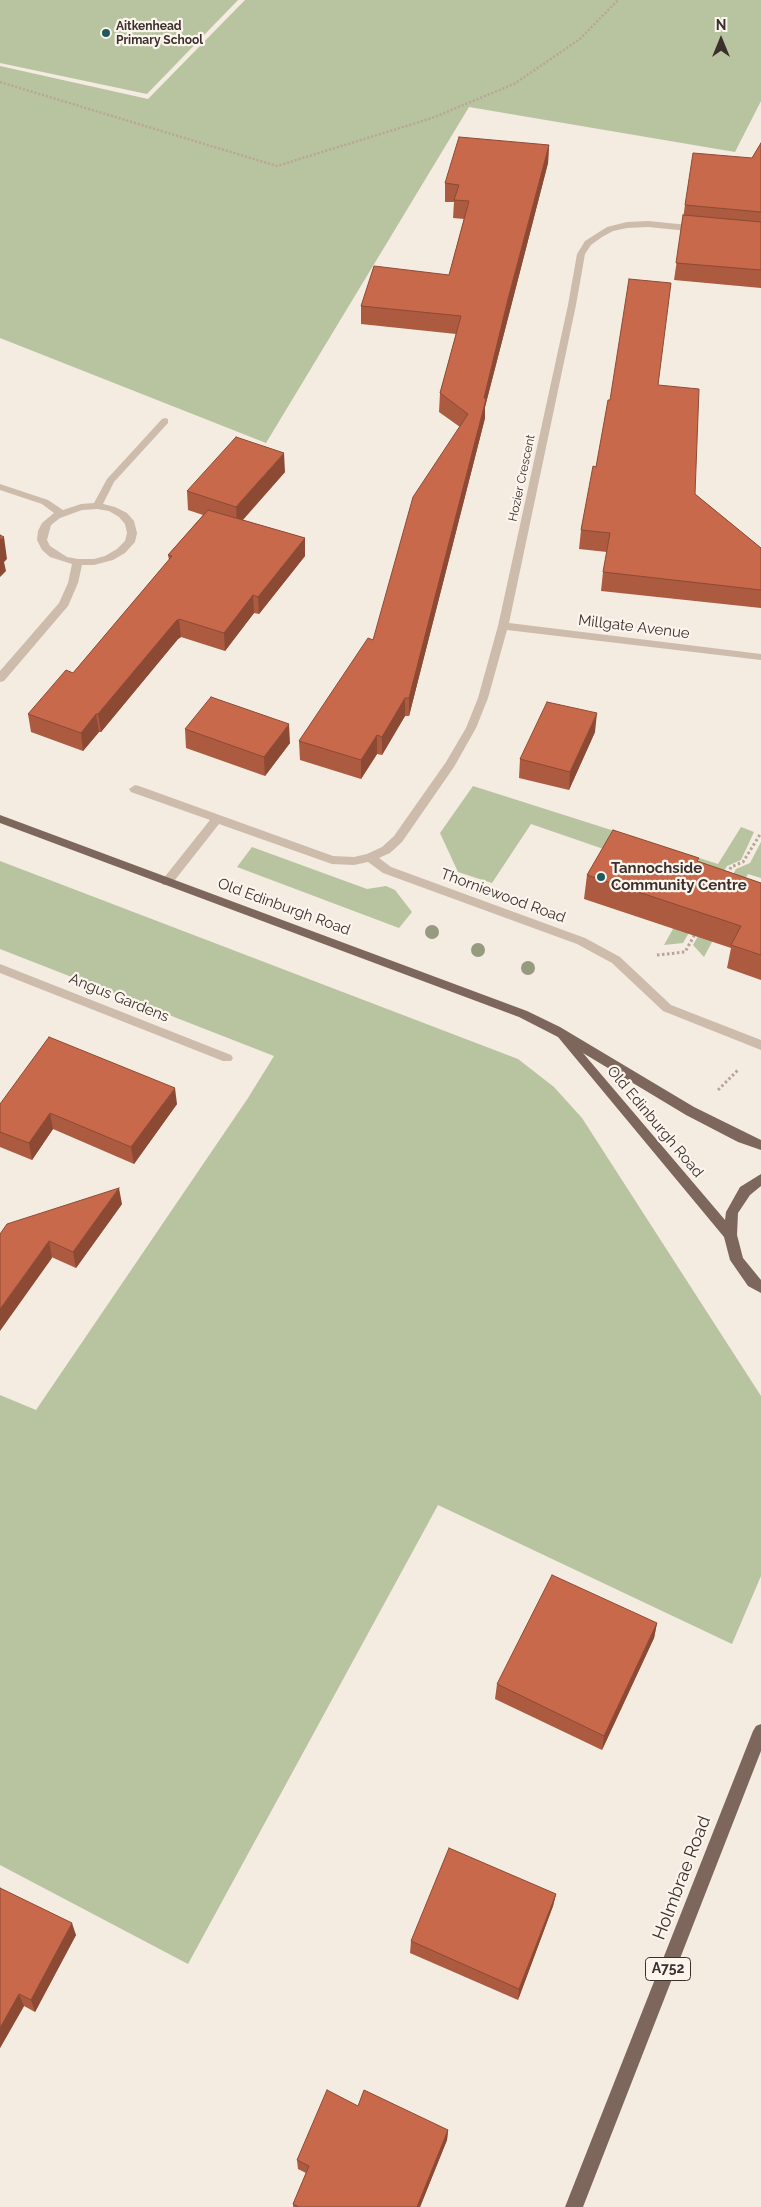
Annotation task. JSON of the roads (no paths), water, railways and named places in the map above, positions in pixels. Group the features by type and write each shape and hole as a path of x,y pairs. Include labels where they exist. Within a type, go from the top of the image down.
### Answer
{"main road":[{"name":"Old Edinburgh Road","path":"0,819 523,1014 556,1030 690,1111 742,1138 761,1145"},
{"name":"Old Edinburgh Road","path":"556,1030 730,1235"},
{"path":"761,1179 744,1191 732,1212 730,1235 737,1260 757,1284 761,1297"},
{"name":"Holmbrae Road","path":"574,2207 761,1731"}],"street":[{"name":"Hozier Crescent","path":"370,858 386,850 398,839 450,764 471,728 483,698 503,626 572,305 581,254 588,243 599,234 627,225 648,224 704,230"},
{"path":"97,506 110,481 165,421"},
{"path":"0,487 45,502 61,513"},
{"path":"97,506 112,509 123,515 130,523 132,533 130,542 121,551 109,558 94,562 65,560 54,555 46,548 42,540 43,531 47,523 61,513 82,507 97,506"},
{"path":"0,678 64,604 73,583 78,562"},
{"name":"Millgate Avenue","path":"503,626 761,657"},
{"path":"135,790 332,860 354,861 370,858"},
{"path":"168,882 217,818"},
{"name":"Thorniewood Road","path":"370,858 387,870 581,941 616,960 667,1008 761,1045"},
{"name":"Angus Gardens","path":"0,968 227,1058"}],"place":[{"name":"Aitkenhead Primary School","path":"106,33"},
{"name":"Tannochside Community Centre","path":"601,877"}]}
